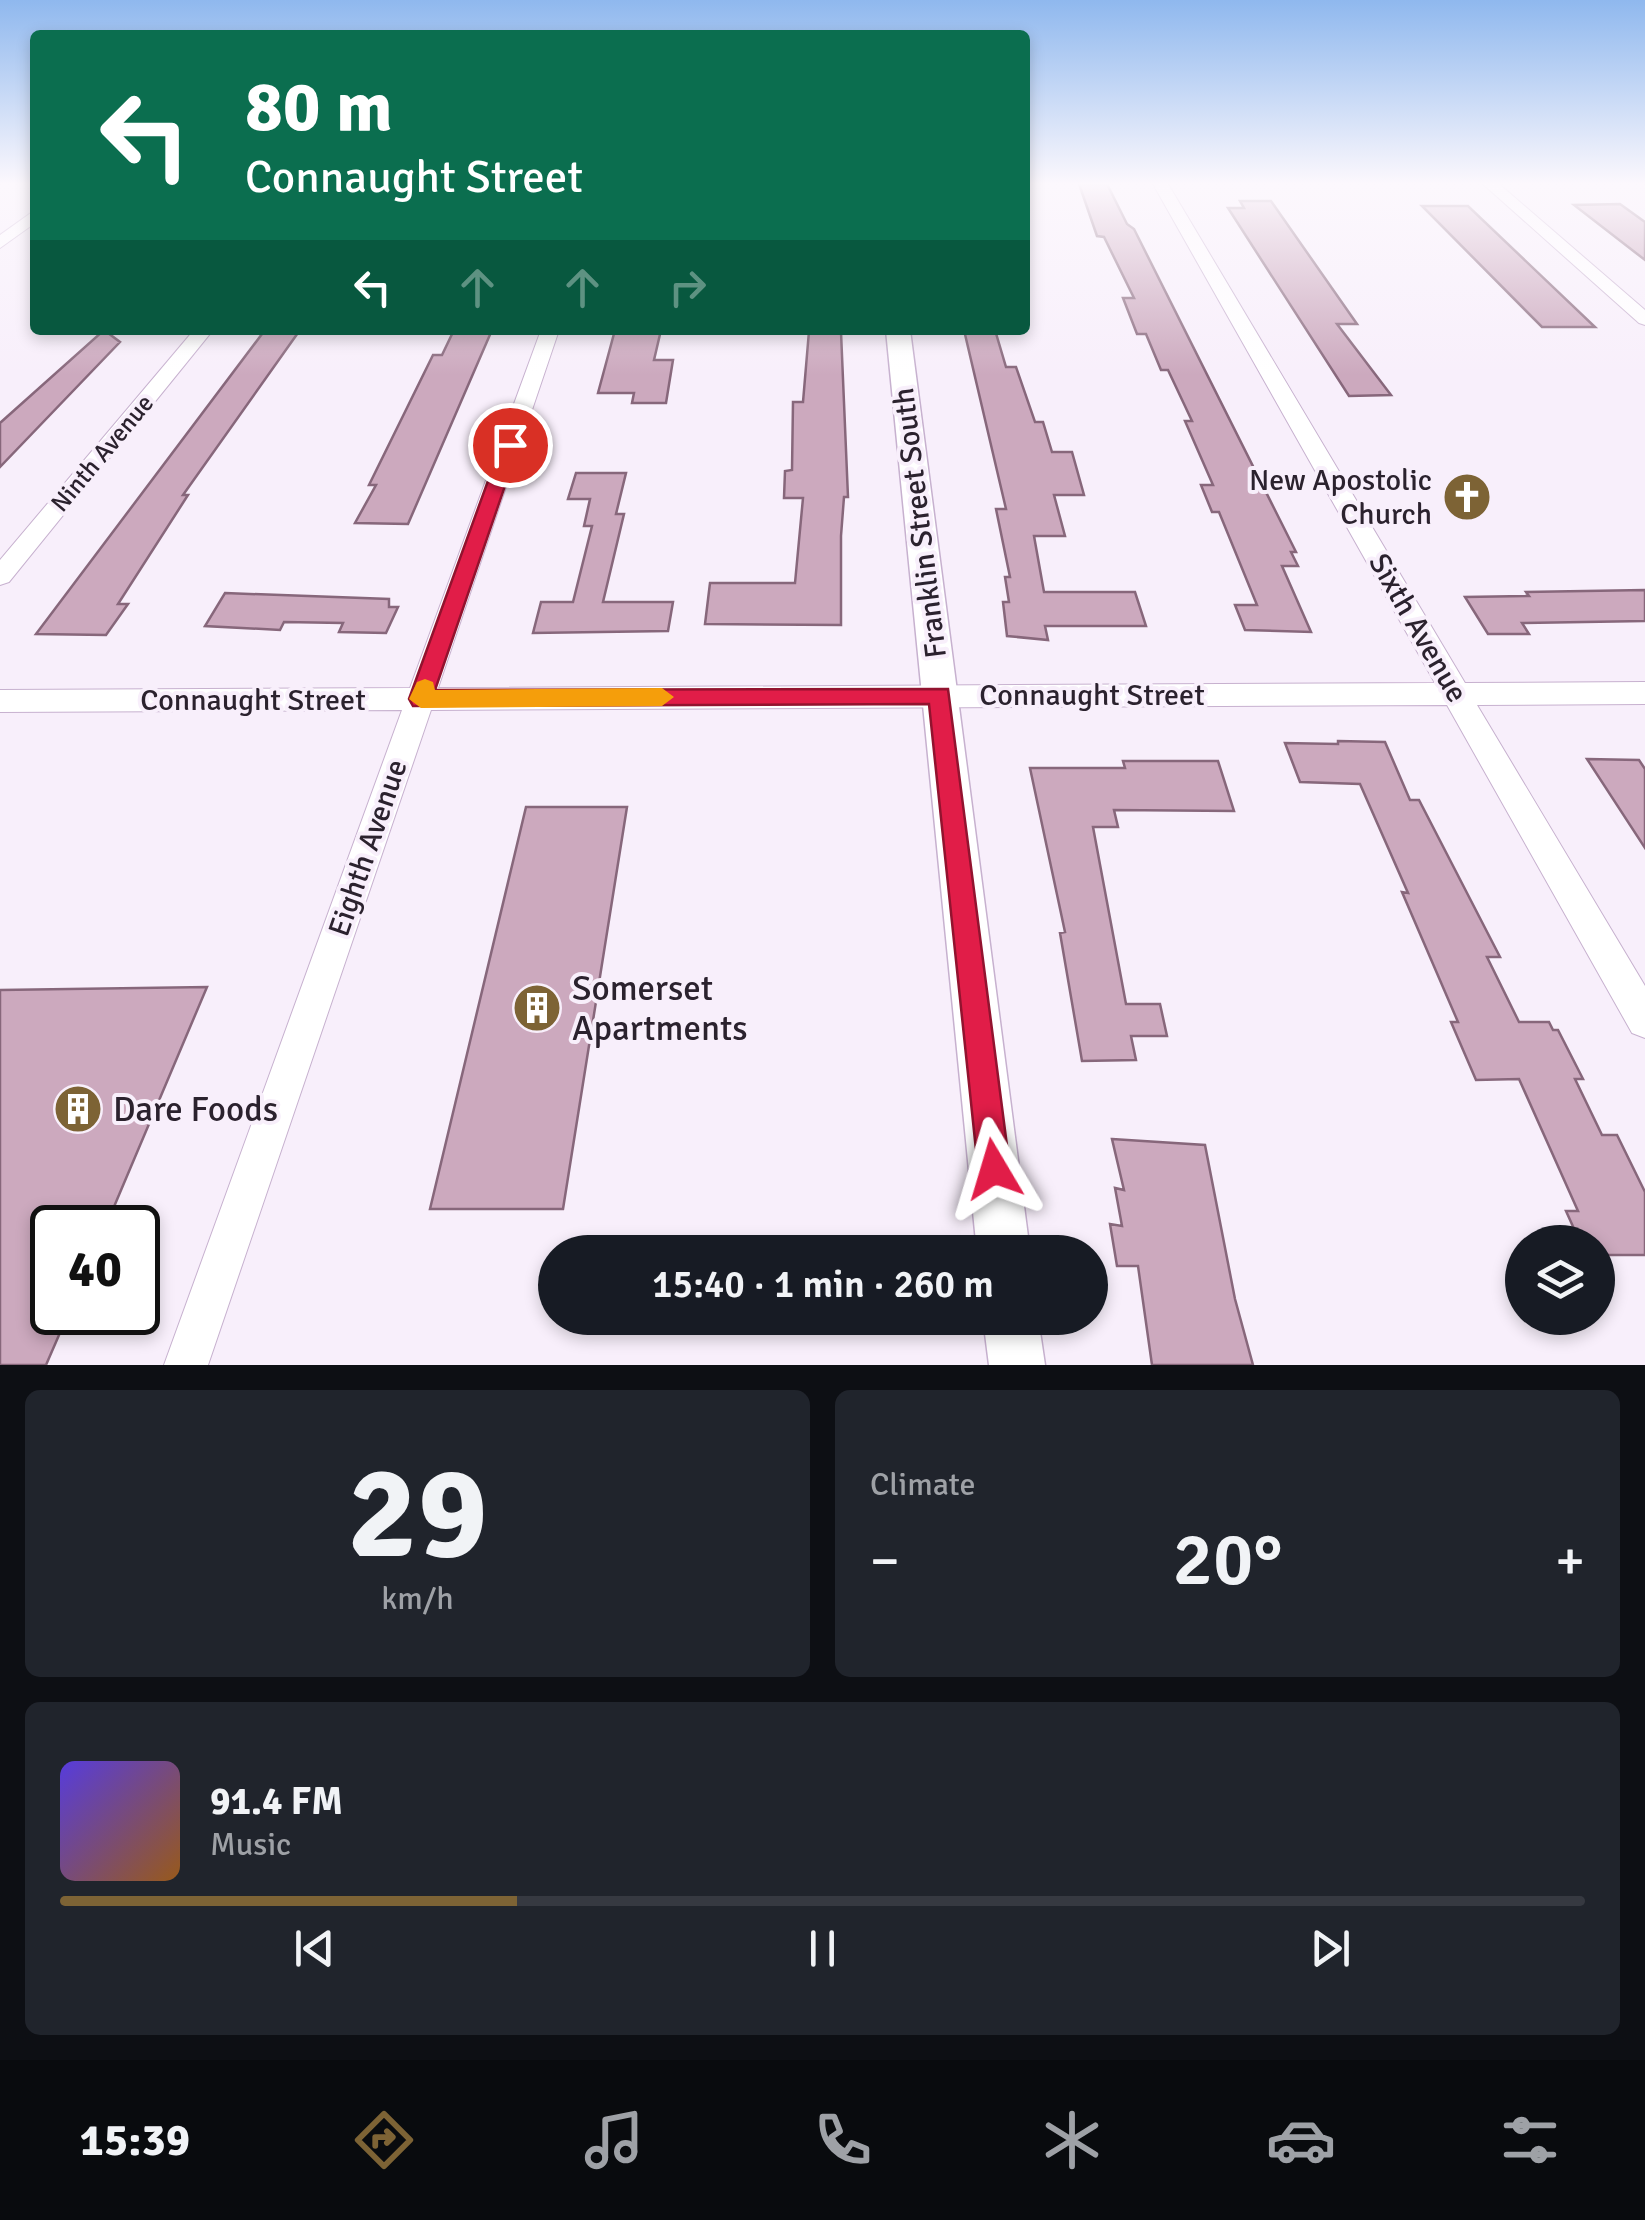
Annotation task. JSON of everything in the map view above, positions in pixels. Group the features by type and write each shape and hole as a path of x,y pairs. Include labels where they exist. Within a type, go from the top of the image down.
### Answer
{"street":[{"name":"Sixth Avenue","path":"1197,248 1645,1020"},
{"path":"1563,248 1645,319"},
{"name":"Ninth Avenue","path":"0,576 200,335"},
{"name":"Eighth Avenue","path":"186,1365 548,335"},
{"name":"Franklin Street South","path":"899,335 1002,1235"},
{"name":"Connaught Street","path":"0,701 1645,693"},
{"path":"1013,1335 1016,1365"}],"building":[{"path":"1109,248 1143,248 1296,552 1291,552 1298,566 1282,566 1311,632 1245,630 1235,605 1257,605 1219,512 1212,512 1201,485 1213,485 1185,421 1192,421 1168,370 1161,370 1146,334 1137,334 1123,298 1134,298"},
{"path":"1254,248 1304,248 1357,324 1337,324 1391,395 1349,396"},
{"path":"1463,248 1512,248 1595,327 1542,327"},
{"path":"1629,248 1645,248 1645,260"},
{"path":"98,335 111,335 120,342 0,467 0,423"},
{"path":"261,335 296,335 183,495 188,495 118,604 128,604 106,635 36,634"},
{"path":"452,335 490,335 408,524 355,523 376,485 369,485 433,355 442,355"},
{"path":"614,335 660,335 654,360 673,360 666,403 632,403 634,393 598,393"},
{"path":"809,335 841,335 848,497 844,497 841,536 841,625 705,624 710,583 795,583 803,498 784,498 785,471 792,470 793,402 803,402"},
{"path":"965,335 996,335 1006,367 1016,367 1035,422 1043,422 1052,452 1072,452 1084,495 1054,495 1065,536 1034,536 1044,592 1135,592 1146,626 1045,626 1048,640 1007,636 1003,602 1009,602 1005,577 1010,577 996,509 1006,509"},
{"path":"576,473 626,473 616,514 624,514 603,602 673,602 668,631 533,633 541,602 573,602 592,526 584,526 590,499 568,499"},
{"path":"1645,590 1645,621 1522,623 1529,634 1488,634 1465,597 1529,596 1526,592"},
{"path":"225,593 389,599 389,607 398,607 386,633 339,632 343,623 284,622 280,630 205,626"},
{"path":"1385,742 1410,800 1419,800 1500,957 1487,957 1519,1022 1549,1022 1553,1030 1558,1030 1583,1079 1575,1079 1602,1135 1617,1135 1645,1192 1645,1255 1615,1255 1615,1225 1572,1225 1566,1211 1578,1211 1519,1079 1476,1080 1451,1022 1458,1022 1402,892 1408,893 1360,784 1300,782 1285,743"},
{"path":"1587,759 1639,760 1645,769 1645,848"},
{"path":"1123,761 1218,761 1234,811 1114,810 1118,827 1093,827 1126,1004 1160,1004 1167,1036 1131,1036 1136,1060 1082,1061 1060,933 1065,932 1030,768 1125,768"},
{"name":"Somerset Apartments","path":"526,807 627,807 563,1209 430,1209"},
{"name":"Dare Foods","path":"207,987 115,1205 30,1205 30,1335 59,1335 46,1365 0,1365 0,990"},
{"path":"1112,1139 1205,1145 1235,1299 1253,1365 1152,1365 1138,1266 1117,1266 1110,1224 1122,1226 1115,1188 1124,1190"}],"slow traffic":[{"path":"425,688 421,699 662,697"}],"place":[{"name":"New Apostolic Church","path":"1467,497"},
{"name":"Somerset Apartments","path":"537,1008"},
{"name":"Dare Foods","path":"78,1109"}],"route":[{"path":"510,445 421,699 940,695 994,1169"}]}
